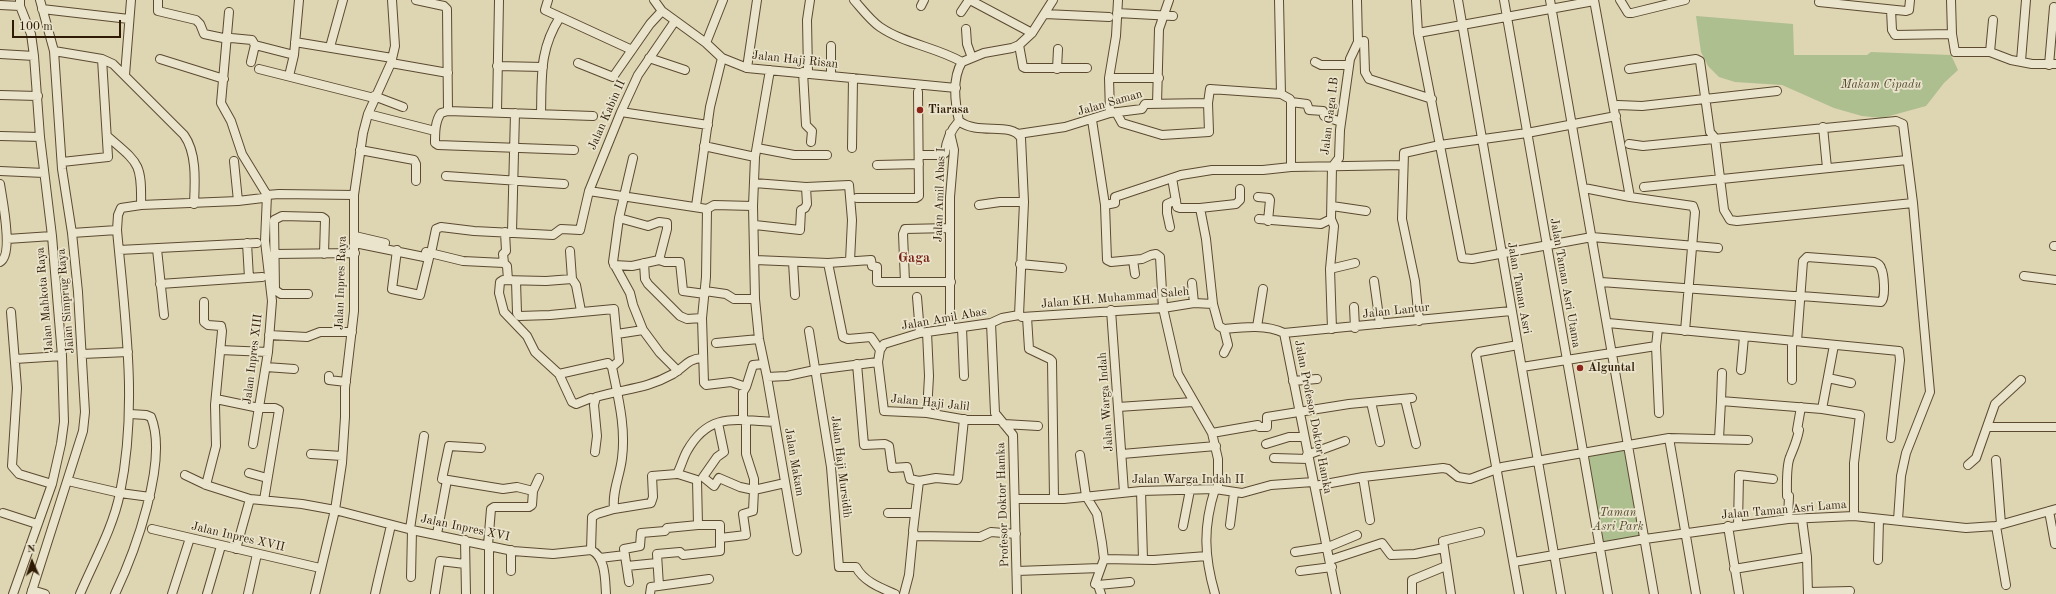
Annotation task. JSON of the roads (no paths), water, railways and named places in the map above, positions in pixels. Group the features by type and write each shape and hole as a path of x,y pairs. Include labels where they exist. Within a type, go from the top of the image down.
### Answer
{"street":[{"name":"Jalan Simprug Raya","path":"32,592 68,481 85,422 82,354 72,233 62,162 54,51 40,0"},
{"path":"125,75 131,0"},
{"path":"158,0 157,9 160,13 196,20 200,24 204,34 228,40 231,38 252,40 256,45 294,55"},
{"path":"289,76 294,55 299,0"},
{"path":"330,47 343,0"},
{"name":"Jalan Inpres Raya","path":"315,594 335,510 342,456 346,382 354,311 354,195 360,150 368,114 391,60 395,46 392,0"},
{"path":"416,0 444,6 447,9 448,111"},
{"path":"497,112 497,66 500,0"},
{"path":"548,0 544,9 632,50"},
{"name":"Jalan Haji Risan","path":"654,0 662,10 706,43 722,58 747,68 805,72 831,76 956,88"},
{"path":"706,43 723,0"},
{"path":"747,68 757,0"},
{"path":"810,0 807,20 805,72 806,125 812,131 811,142"},
{"path":"854,0 878,26 888,32 919,46 952,56 962,62"},
{"path":"962,12 970,0 1032,33"},
{"path":"919,155 942,155 945,153 946,142 950,133 959,121 956,88 958,72 962,62 1019,45 1032,33 1053,0"},
{"path":"1118,0 1116,36 1109,78 1114,114 1122,123 1161,135 1209,132 1208,103 1210,89 1282,94 1290,98 1291,102 1291,167"},
{"path":"1157,104 1159,78 1158,34 1162,17 1169,0"},
{"path":"1279,0 1282,94"},
{"name":"Jalan Gaga I.B","path":"1332,329 1330,269 1334,226 1332,219 1332,167 1339,158 1341,122 1349,66 1352,54 1358,42 1357,0"},
{"path":"1416,0 1418,34 1432,99 1462,258 1472,260 1501,253 1592,237 1718,248"},
{"name":"Jalan Taman Asri","path":"1458,0 1518,345 1479,352 1476,355 1519,594"},
{"name":"Jalan Taman Asri Utama","path":"1504,0 1608,594"},
{"path":"1550,0 1571,124 1601,282 1654,594"},
{"path":"1418,34 1552,10 1594,0 1630,197"},
{"path":"1620,0 1628,13 1632,13 1685,0"},
{"path":"1819,2 1908,11 1910,0"},
{"path":"1951,0 1952,34 1956,52 1990,52 2006,58 2053,65 2054,7"},
{"path":"2021,61 2026,0"},
{"path":"0,5 20,3"},
{"name":"Jalan Mahkota Raya","path":"13,594 52,484 63,434 62,356 52,236 40,137 38,96 31,34 20,3"},
{"path":"42,9 129,19"},
{"path":"578,63 613,77 650,24 662,10"},
{"path":"1891,10 1892,30 1895,35 1952,34"},
{"path":"229,12 228,40 221,99 223,107 231,121 242,154 268,195"},
{"path":"1117,13 1162,17 1173,16"},
{"path":"1045,14 1109,17"},
{"path":"541,114 543,67 546,43 560,17"},
{"path":"1990,52 1993,20"},
{"name":"Jalan Kabin II","path":"508,232 553,235 561,228 579,230 582,228 589,191 621,112 638,75 648,58 675,21"},
{"path":"966,29 966,39 972,58"},
{"path":"1364,41 1365,72 1369,79 1432,99"},
{"path":"295,42 330,47 448,73"},
{"path":"251,62 256,45"},
{"path":"1019,45 1023,67 1025,68 1087,68"},
{"path":"831,46 831,76"},
{"path":"1057,69 1058,49"},
{"path":"54,51 102,59 113,64 189,141 195,177 194,204"},
{"path":"0,54 34,56"},
{"path":"648,58 685,70"},
{"path":"696,206 713,94 722,58"},
{"path":"62,162 107,158 109,154 102,59"},
{"path":"160,59 224,80"},
{"path":"1630,69 1696,59 1700,61 1710,132 1715,138 1724,210 1727,217 1737,221 1912,203"},
{"path":"1315,62 1321,64 1349,66"},
{"path":"497,66 543,67"},
{"path":"259,69 374,97 403,107"},
{"path":"770,70 756,148 754,183 806,187 849,185 852,220 850,261"},
{"path":"852,148 853,78"},
{"path":"1109,78 1159,78"},
{"path":"1618,104 1642,106 1777,91"},
{"path":"857,198 916,198 920,192 918,92"},
{"path":"0,95 38,96"},
{"path":"1291,102 1307,104 1309,110 1323,111 1324,116 1341,122"},
{"name":"Jalan Saman","path":"1018,134 1065,127 1114,114 1142,109 1146,104 1208,103"},
{"path":"574,150 438,145 435,143 435,131 438,117 441,113 448,111 593,116"},
{"path":"621,112 708,125"},
{"path":"515,113 513,181 506,251 503,254 504,263 507,266 512,281 517,313 520,316 613,308 619,361 617,365 612,367"},
{"path":"368,114 435,131"},
{"path":"1419,321 1415,281 1402,219 1403,165 1406,151 1527,133 1616,116"},
{"path":"1092,120 1105,205 1107,260 1111,262 1142,259 1151,255 1158,255 1162,259 1163,308 1178,374 1193,402 1212,432 1216,446 1218,460 1216,489 1207,514 1207,556 1215,594"},
{"path":"959,121 966,127 975,129 1010,130 1018,134 1022,143 1024,202 1020,264 1019,315"},
{"path":"1629,144 1643,146 1822,127 1901,121 1904,128 1930,392 1906,453 1901,476 1898,520"},
{"path":"1822,127 1827,168"},
{"name":"Jalan Amil Abas I","path":"950,133 954,150 950,228 950,330"},
{"path":"0,136 40,137"},
{"path":"107,136 132,158 137,165 142,179 141,205"},
{"path":"704,146 755,157"},
{"path":"756,148 794,155 827,155"},
{"path":"360,150 414,160 416,164 416,181"},
{"path":"633,158 619,218 614,264 630,293 643,330 660,353 678,371"},
{"path":"1644,187 1907,160"},
{"path":"234,161 238,201"},
{"path":"877,164 919,164"},
{"path":"1105,205 1115,203 1115,197 1172,178 1212,170 1263,170 1291,167 1403,165"},
{"path":"0,172 44,173"},
{"path":"446,176 564,184"},
{"path":"1172,178 1178,208 1200,208 1239,203 1240,189"},
{"name":"Jalan Makam","path":"754,183 755,299 759,339 797,551"},
{"path":"0,184 7,239 6,252 3,261 0,262"},
{"path":"755,226 800,230 800,210 806,207 806,187"},
{"path":"1584,188 1630,197 1693,206 1695,212 1685,331"},
{"path":"589,191 624,198 706,208 714,205 753,206"},
{"path":"80,594 112,519 120,493 130,414 128,352 117,230 118,215 121,208 141,205 238,201 263,198 268,195 354,195"},
{"name":"Jalan Inpres XIII","path":"253,444 268,352 272,301 265,241 268,195"},
{"path":"1258,197 1269,198 1270,200 1268,220"},
{"path":"1170,227 1167,204 1176,200"},
{"path":"980,204 1024,202"},
{"path":"1332,206 1366,211"},
{"path":"706,208 705,292 702,318 704,385 731,382 746,387"},
{"path":"1200,208 1206,239 1213,304 1217,322 1224,329 1228,345 1224,353"},
{"path":"308,294 281,294 275,290 274,220 282,216 322,217 324,219 324,254"},
{"path":"619,218 648,226 657,222 667,223 667,229 659,260"},
{"path":"1259,219 1321,224 1332,219"},
{"path":"430,253 437,228 508,232"},
{"path":"905,282 903,234 905,229 950,228"},
{"path":"72,233 117,230"},
{"path":"7,239 52,236"},
{"path":"355,239 430,253 463,261 504,263"},
{"path":"355,239 429,258 420,295 392,289 397,250"},
{"path":"247,243 249,278"},
{"path":"119,250 257,243"},
{"path":"157,249 164,315"},
{"path":"570,251 572,280 576,285 582,311"},
{"path":"274,254 355,253"},
{"path":"1601,282 1688,287 1801,296 1881,302 1885,296 1882,268 1879,264 1874,262 1807,257 1803,261 1801,296 1792,380"},
{"path":"614,264 632,266 659,260 665,262 680,262 683,291 726,294 734,300 755,299"},
{"path":"755,260 828,263 871,260 872,266 877,266 877,282 951,282"},
{"path":"1133,260 1135,274"},
{"path":"793,262 795,295"},
{"path":"644,263 645,278 648,284 680,316 687,319 702,318"},
{"path":"767,377 787,376 815,370 878,362 880,350 870,337 848,339 843,337 828,263"},
{"path":"1330,269 1355,263"},
{"path":"1020,264 1062,268"},
{"path":"2024,276 2056,280"},
{"path":"160,284 262,277"},
{"path":"572,280 500,281 499,286 500,303 504,312 527,336 535,352 559,374 572,402 576,404 591,398 594,399 598,396 649,386 678,371 691,359 702,358"},
{"path":"1374,281 1380,324"},
{"path":"1192,283 1194,303"},
{"path":"1256,327 1263,289"},
{"path":"917,297 924,332 929,376 927,413"},
{"path":"204,302 204,322 208,325 222,328 216,399 216,446 206,485"},
{"name":"Jalan KH. Muhammad Saleh","path":"1019,315 1028,317 1111,310 1163,308 1194,303 1213,304"},
{"path":"1354,307 1355,328"},
{"name":"Jalan Warga Indah","path":"1111,310 1124,492"},
{"name":"Jalan Lantur","path":"1284,333 1355,328 1380,324 1511,311"},
{"path":"11,312 15,359 16,419 12,466 19,474 52,484"},
{"name":"Jalan Amil Abas","path":"880,350 884,344 924,332 950,330 991,323 1002,318 1019,315"},
{"path":"1028,317 1029,350 1050,359 1052,362 1054,498"},
{"name":"Profesor Doktor Hamka","path":"991,323 995,414 1013,435 1017,594"},
{"path":"1608,323 1900,351 1892,438"},
{"name":"Jalan Profesor Doktor Hamka","path":"1224,329 1256,327 1278,330 1284,333 1336,594"},
{"path":"962,328 964,376"},
{"path":"1658,328 1656,346 1659,413"},
{"path":"617,334 643,330"},
{"name":"Jalan Haji Mursidih","path":"809,331 830,467 839,567 856,567 859,572 875,585 895,594"},
{"path":"269,335 307,338 320,332 352,332"},
{"path":"1741,370 1744,337"},
{"path":"716,343 759,339"},
{"path":"1518,345 1561,594"},
{"path":"1822,409 1834,345"},
{"path":"1522,367 1612,351 1656,346"},
{"path":"220,350 268,352"},
{"path":"82,354 128,352"},
{"path":"15,359 62,356"},
{"name":"Jalan Haji Jalil","path":"878,362 883,410 927,413 964,419 1038,426"},
{"path":"559,374 608,363 612,367 624,429 622,459 614,490 614,509"},
{"path":"720,538 746,535 743,514 753,511 754,479 746,454 746,421 743,417 743,392 753,364 763,364"},
{"path":"857,364 864,445 885,444 889,446 892,468 907,467 910,478 919,482 936,478 956,480 958,478 964,419"},
{"path":"266,367 294,369"},
{"path":"1718,439 1722,373"},
{"path":"329,376 329,380 346,382"},
{"path":"1828,378 1851,383"},
{"path":"1294,381 1317,379"},
{"path":"1968,465 1976,458 1995,404 2021,380"},
{"path":"1212,432 1258,425 1259,427 1267,427 1266,417 1299,411 1409,398 1416,444"},
{"path":"216,399 259,408 273,407 279,410 264,500"},
{"path":"594,399 597,436 595,452"},
{"path":"1721,401 1822,409 1857,414 1860,417 1854,463 1854,516"},
{"path":"1118,407 1193,402"},
{"path":"1371,402 1380,442"},
{"path":"1788,519 1789,496 1787,496 1787,483 1790,459 1795,449 1798,437 1799,430 1797,430 1801,407"},
{"path":"115,594 131,562 150,497 155,451 152,420 146,415 130,414"},
{"path":"678,474 687,451 704,429 718,422 774,422"},
{"path":"718,422 724,452 717,457 703,477 714,486 719,478 740,487 754,490 785,483"},
{"path":"1988,427 2056,427"},
{"path":"410,578 411,530 424,436"},
{"path":"1266,444 1289,437 1304,437"},
{"path":"1669,438 1696,594"},
{"name":"Jalan Warga Indah II","path":"1015,498 1054,498 1141,491 1216,489 1234,493 1242,493 1271,485 1314,484 1443,468 1448,469 1458,478 1470,479 1496,469 1669,438 1748,440"},
{"path":"1274,458 1308,457 1345,441"},
{"path":"481,448 449,446 441,478 503,489 517,487 533,491"},
{"path":"1122,454 1216,446"},
{"path":"310,454 342,456"},
{"path":"1080,455 1086,496 1097,514 1100,528 1104,559 1095,584 1098,585 1101,594"},
{"path":"1996,460 1998,525 2006,585"},
{"path":"249,473 268,478"},
{"path":"606,594 605,577 600,558 591,550 592,517 614,509 648,504 654,497 652,476 678,474 696,480 698,525"},
{"name":"Jalan Inpres XVI","path":"185,475 206,485 250,499 335,510 411,530 511,550 553,554 591,550"},
{"path":"1738,525 1739,475 1773,479"},
{"path":"489,594 488,545 492,508 528,507 532,505 533,491 539,478"},
{"path":"1363,478 1370,520"},
{"path":"437,534 447,480"},
{"path":"68,481 120,493 150,497"},
{"path":"904,594 909,575 919,482"},
{"path":"1183,526 1190,490"},
{"path":"1141,491 1143,560"},
{"path":"1230,525 1234,493"},
{"path":"236,549 250,499"},
{"path":"2053,510 2055,544"},
{"name":"Jalan Taman Asri Lama","path":"1514,562 1645,539 1728,526 1788,519 1854,516 1966,528 1998,525 2053,510"},
{"path":"3,513 37,524"},
{"path":"888,513 915,513"},
{"path":"1802,519 1807,556 1808,593 1850,591"},
{"path":"1878,560 1879,519"},
{"path":"375,594 383,565 383,552 391,525"},
{"path":"629,582 624,548 640,546 642,532 664,531 668,528 698,525 720,525 720,550 718,552 656,555 659,586"},
{"path":"1728,526 1739,594"},
{"name":"Jalan Inpres XVII","path":"152,529 320,568"},
{"path":"914,535 980,537 991,532 1016,534"},
{"path":"1300,570 1331,564 1382,543 1391,555 1415,554 1480,532"},
{"path":"1295,552 1328,548 1357,535"},
{"path":"172,594 190,538"},
{"path":"465,540 466,594"},
{"path":"1443,545 1451,594"},
{"path":"207,594 221,546"},
{"path":"511,550 511,571"},
{"path":"248,594 257,554"},
{"path":"600,558 626,555"},
{"path":"1104,559 1143,560 1207,556"},
{"path":"1734,569 1807,556"},
{"path":"435,593 440,561 465,564"},
{"path":"627,566 657,563"},
{"path":"1412,594 1412,580 1446,566"},
{"path":"1017,571 1100,568"},
{"path":"650,594 650,587 709,579"},
{"path":"1098,585 1130,582"},
{"path":"32,592 45,594"}],"place":[{"name":"Tiarasa","path":"920,110"},
{"name":"Alguntal","path":"1580,368"}],"district":[{"name":"Gaga","path":"914,258"}],"park label":[{"name":"Makam Cipadu","path":"1881,85"},
{"name":"Taman Asri Park","path":"1618,520"}]}
